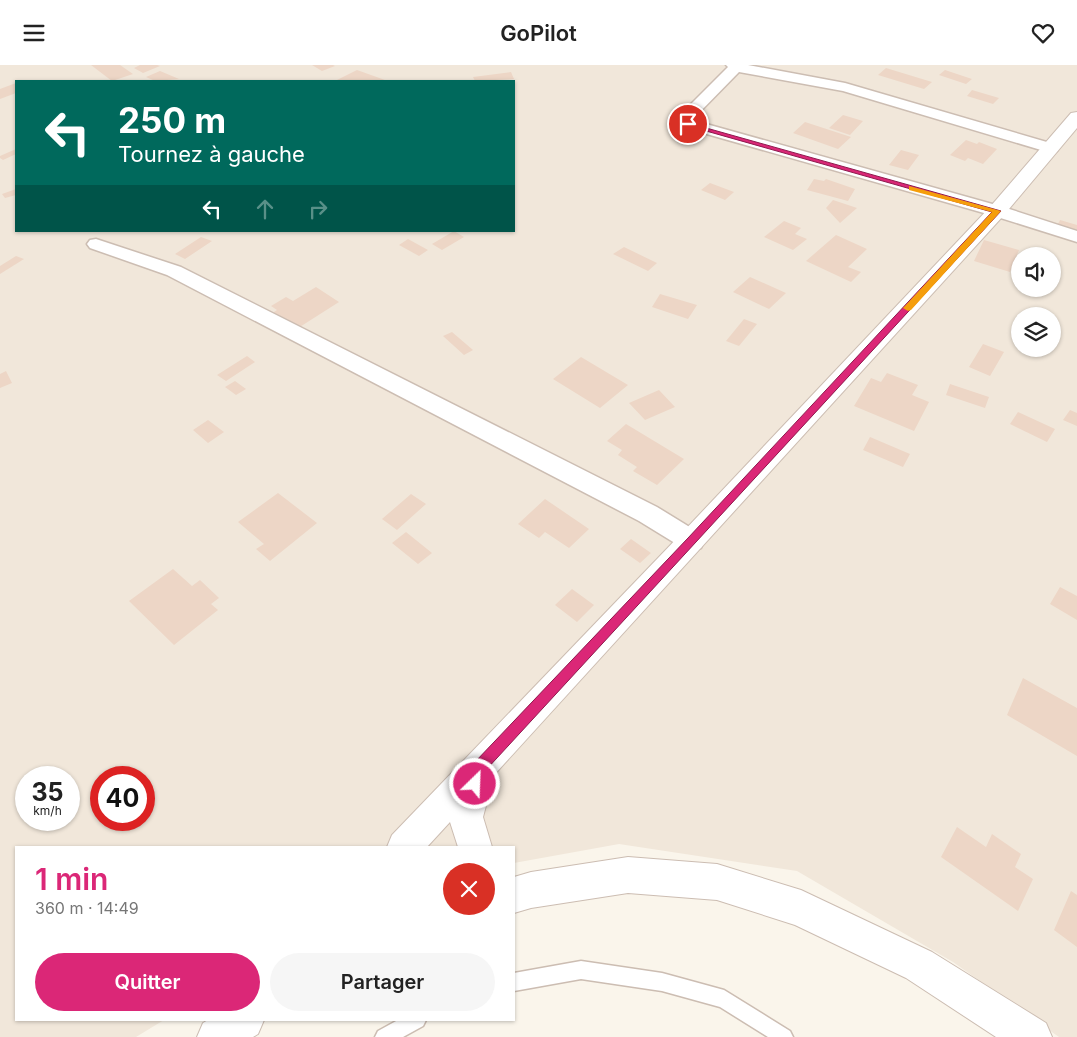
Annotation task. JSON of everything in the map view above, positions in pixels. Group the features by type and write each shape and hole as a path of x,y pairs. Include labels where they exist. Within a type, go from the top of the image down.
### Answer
{"street":[{"path":"1051,148 845,87 734,66 699,106 683,120 688,124 997,211 1077,237"},
{"path":"405,846 692,541 997,211 1077,117"},
{"path":"96,244 174,271 648,514 692,541"},
{"path":"475,846 466,817 479,767"},
{"path":"520,889 628,875 717,882 800,909 919,965 1032,1037"}],"lane":[{"path":"515,982 581,970 662,982 724,999 784,1037"},
{"path":"384,1037 416,1021"}],"shaded area":[{"path":"0,65 1077,65 1077,1037 1059,1037 953,962 797,871 619,844 515,863 515,846 15,846 15,1021 162,1021 136,1037 0,1037"}],"building":[{"path":"91,65 120,65 133,74 111,80"},
{"path":"140,65 160,66 143,73 134,68"},
{"path":"312,65 333,65 335,66 322,71"},
{"path":"886,68 932,82 924,89 878,75"},
{"path":"357,70 385,80 337,80"},
{"path":"945,70 972,79 966,84 939,75"},
{"path":"160,71 179,79 153,80 146,77"},
{"path":"511,72 514,79 474,80 473,77"},
{"path":"15,83 15,93 0,99 0,89"},
{"path":"972,90 999,98 993,104 967,96"},
{"path":"843,115 863,121 850,135 829,128"},
{"path":"805,122 851,137 838,149 793,133"},
{"path":"966,140 977,144 979,142 997,149 983,164 968,158 965,161 950,155"},
{"path":"15,149 15,154 3,160 0,156"},
{"path":"901,150 919,155 908,170 889,165"},
{"path":"814,179 824,181 826,179 855,189 848,201 807,190"},
{"path":"710,183 734,192 725,200 701,190"},
{"path":"15,189 15,195 5,198 2,194"},
{"path":"833,200 857,208 840,223 826,208"},
{"path":"1060,220 1077,225 1077,235 1056,228"},
{"path":"784,221 801,228 795,234 807,239 793,250 764,237"},
{"path":"452,232 464,237 442,250 432,244"},
{"path":"836,235 867,249 848,267 861,272 851,282 806,261"},
{"path":"201,237 212,241 185,259 175,254"},
{"path":"408,239 428,250 419,256 399,245"},
{"path":"984,240 1011,248 1010,272 974,261"},
{"path":"624,247 657,263 648,271 613,254"},
{"path":"16,256 24,259 0,274 0,266"},
{"path":"750,277 786,293 769,309 733,292"},
{"path":"316,287 339,302 295,330 271,314 277,310 271,306 286,297 293,301"},
{"path":"660,294 697,305 688,319 652,307"},
{"path":"744,319 757,324 739,346 726,341"},
{"path":"452,332 473,350 464,355 443,336"},
{"path":"983,344 1004,352 990,376 969,367"},
{"path":"247,356 255,362 226,381 217,375"},
{"path":"581,357 628,385 600,408 553,379"},
{"path":"6,371 12,383 0,388 0,374"},
{"path":"887,373 918,385 912,395 929,402 914,431 854,406 871,378 881,382"},
{"path":"235,381 246,389 236,395 225,387"},
{"path":"950,384 989,397 985,408 946,395"},
{"path":"659,390 675,407 645,420 629,403"},
{"path":"1070,410 1077,413 1077,426 1063,420"},
{"path":"1018,412 1055,429 1047,442 1010,424"},
{"path":"208,420 224,432 208,443 193,430"},
{"path":"626,424 684,459 657,485 633,471 637,467 618,455 622,450 607,441"},
{"path":"870,437 910,454 903,467 863,450"},
{"path":"278,493 317,523 270,561 256,549 264,544 238,522"},
{"path":"411,494 426,504 397,530 382,519"},
{"path":"545,499 589,529 569,548 545,532 539,538 518,524"},
{"path":"406,532 432,553 418,564 392,543"},
{"path":"631,539 651,553 640,563 620,549"},
{"path":"173,569 192,586 200,580 219,598 211,604 218,610 174,645 129,601"},
{"path":"1060,587 1077,596 1077,620 1050,604"},
{"path":"572,589 594,605 577,622 555,605"},
{"path":"1023,678 1077,708 1077,756 1007,715"},
{"path":"957,827 986,847 992,834 1021,854 1015,867 1033,879 1018,911 941,857"},
{"path":"1071,891 1077,895 1077,947 1054,930"}],"slow traffic":[{"path":"908,308 997,211 912,188"}],"route":[{"path":"475,784 479,767 692,541 997,211 688,124"}]}
